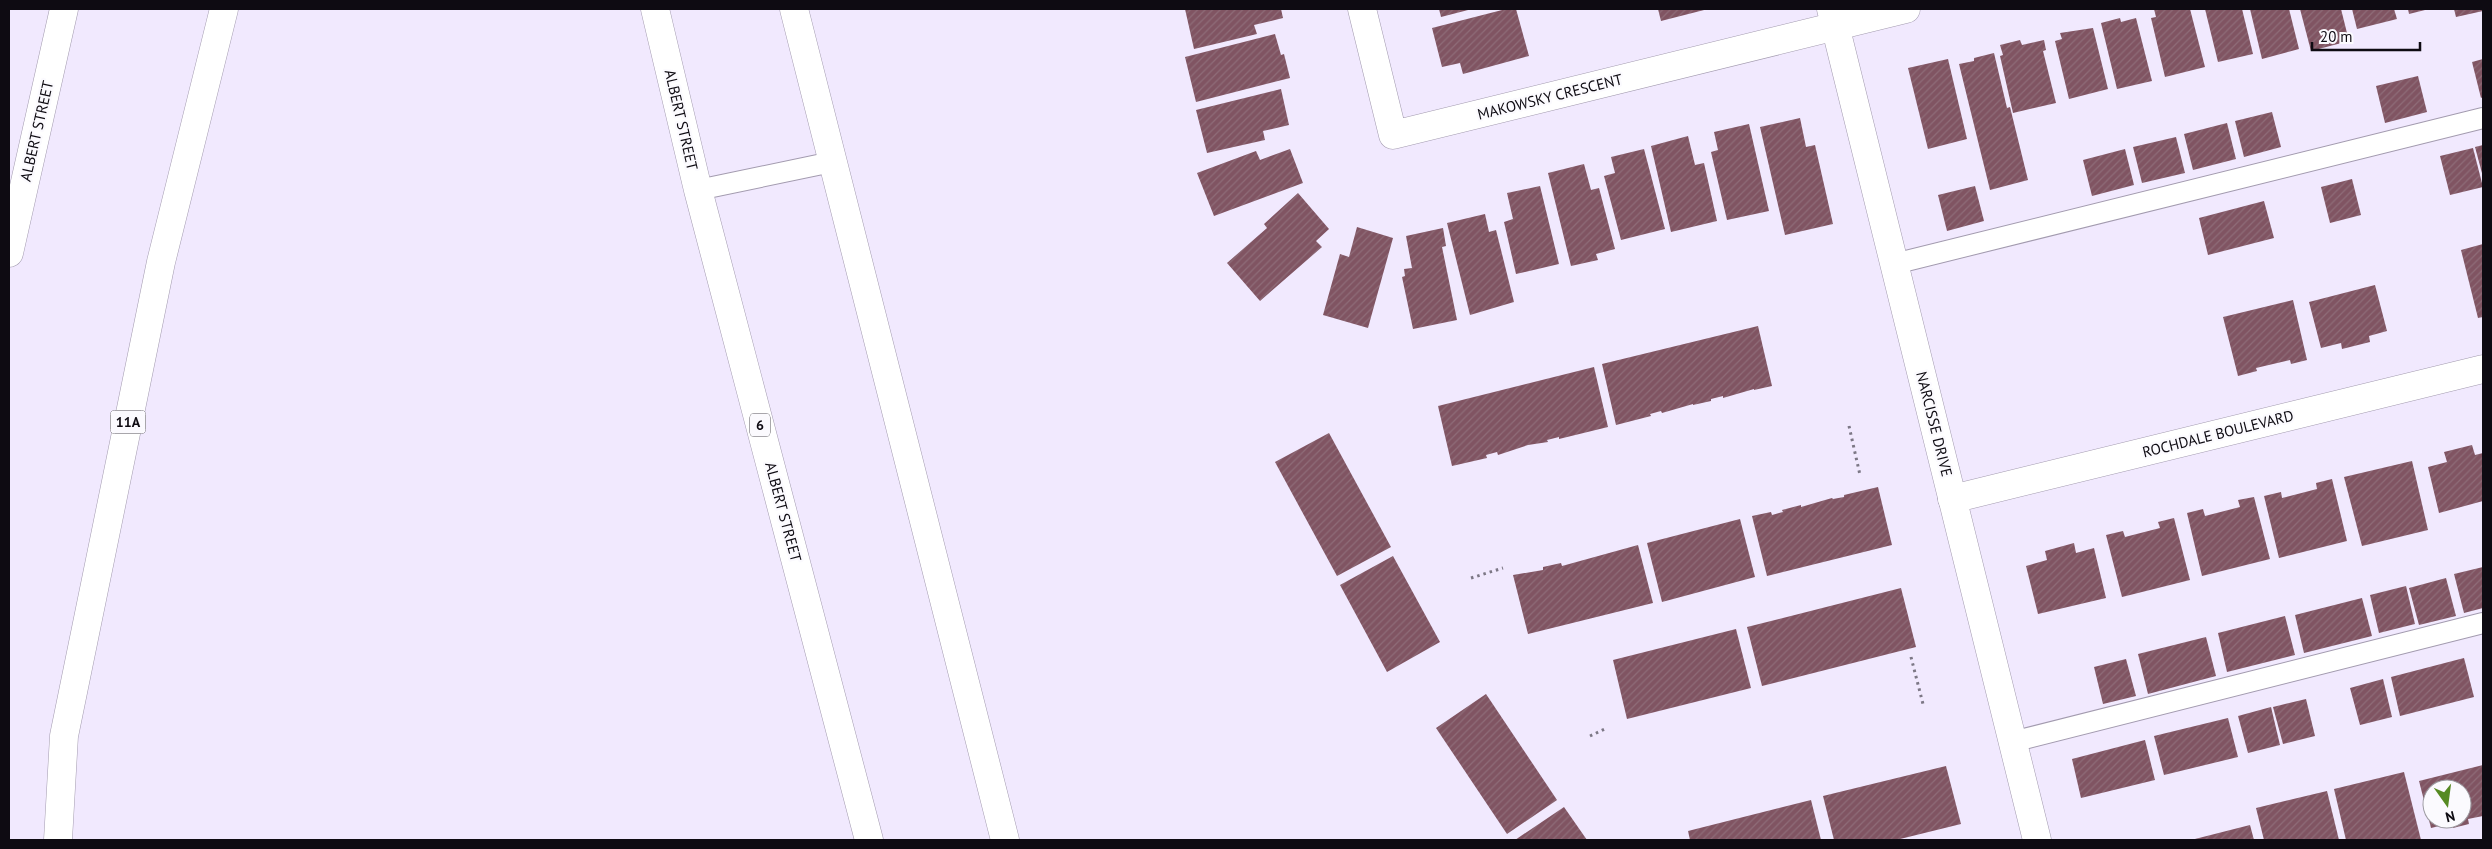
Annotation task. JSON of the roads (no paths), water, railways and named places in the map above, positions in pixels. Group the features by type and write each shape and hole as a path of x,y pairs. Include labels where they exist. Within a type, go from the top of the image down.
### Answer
{"main road":[{"name":"ALBERT STREET","path":"9,253 64,9"},
{"name":"11A","path":"58,840 64,736 161,262 224,9"},
{"name":"ALBERT STREET","path":"655,9 698,190 869,840"},
{"path":"794,9 1004,833"},
{"name":"MAKOWSKY CRESCENT","path":"1362,9 1393,136 1833,18"},
{"path":"1833,18 1906,9"},
{"name":"NARCISSE DRIVE","path":"1833,18 2037,840"},
{"name":"ROCHDALE BOULEVARD","path":"1952,499 2483,369"}],"lane":[{"path":"1894,264 2483,118"},
{"path":"698,190 832,162"},
{"path":"2012,742 2483,623"}]}
